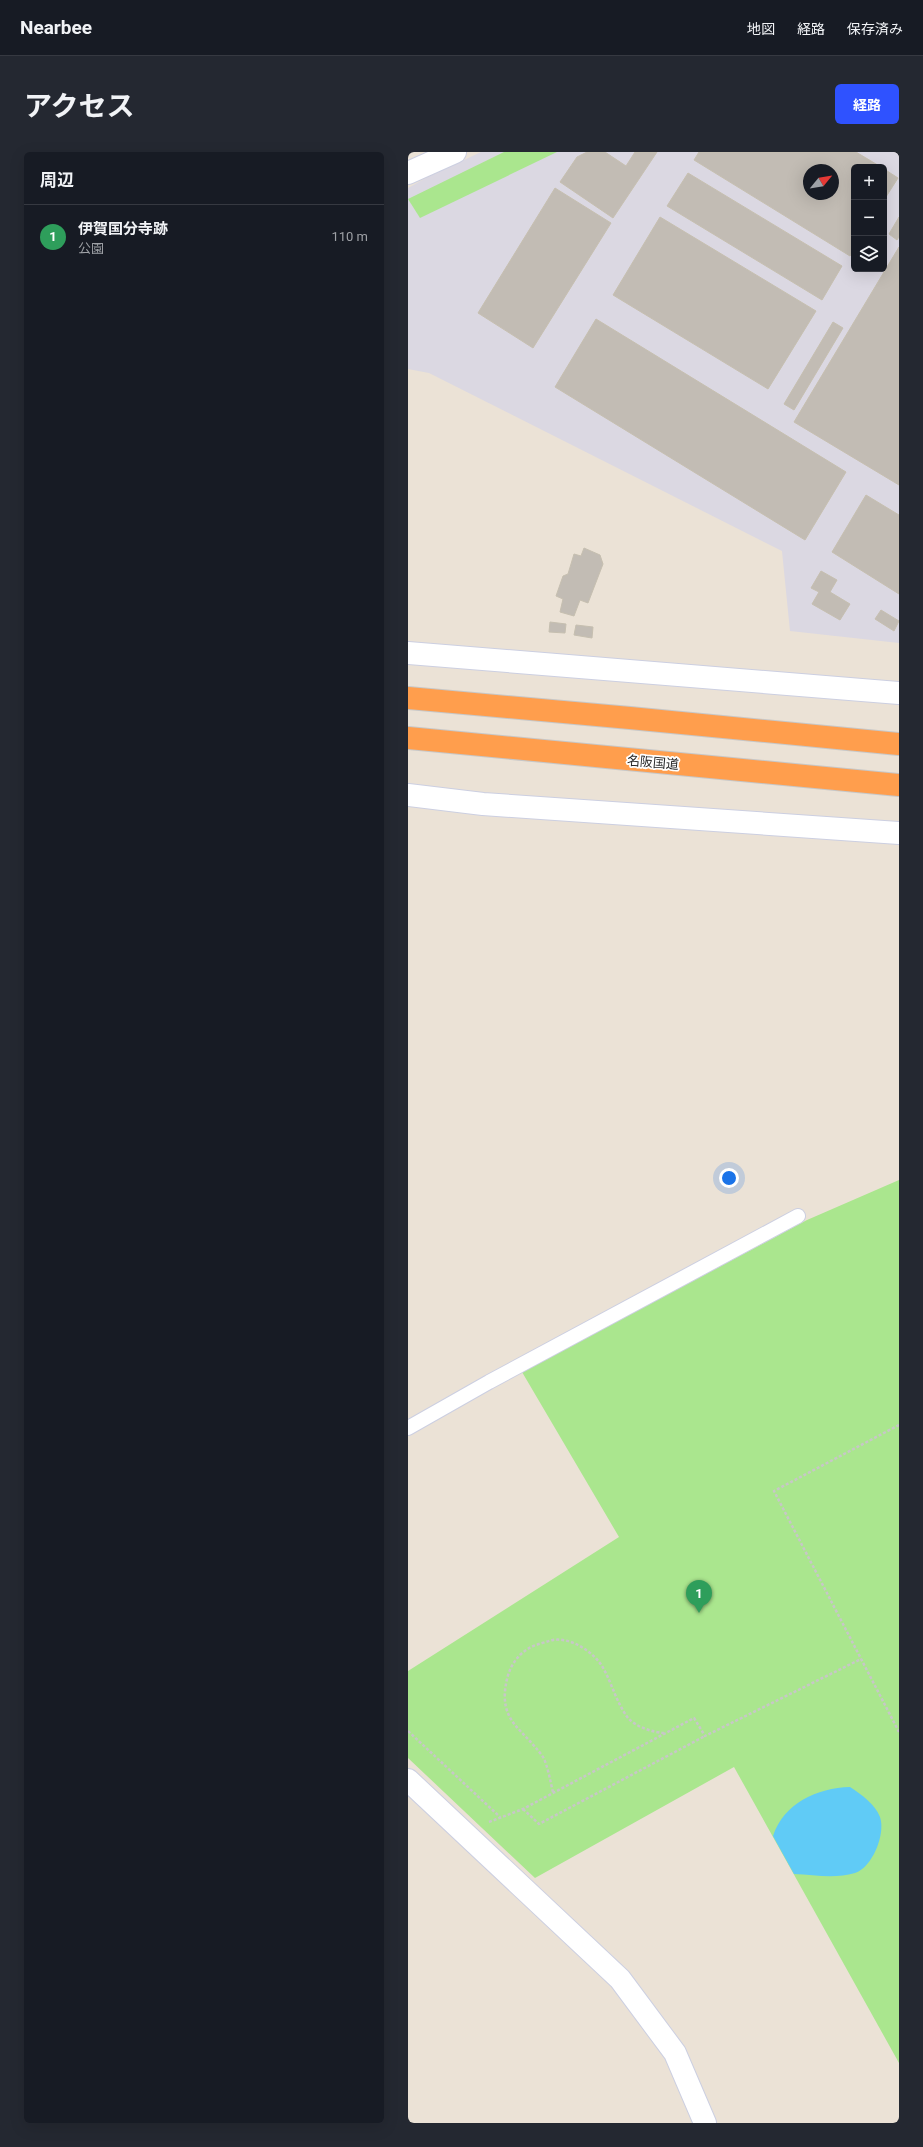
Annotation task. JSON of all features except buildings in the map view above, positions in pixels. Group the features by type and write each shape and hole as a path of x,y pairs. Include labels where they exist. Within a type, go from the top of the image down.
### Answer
{"highway":[{"path":"408,698 899,744"},
{"name":"名阪国道","path":"408,738 899,785"}],"street":[{"path":"408,173 455,152"},
{"path":"408,653 899,693"},
{"path":"408,795 483,804 899,833"},
{"path":"408,1780 620,1979 674,2053 704,2123"}],"lane":[{"path":"408,1428 489,1382 798,1216"}],"path":[{"path":"899,1426 774,1491 899,1732"},
{"path":"553,1792 543,1758 514,1726 508,1714 505,1696 507,1678 514,1661 535,1646 555,1640 576,1644 593,1655 602,1667 628,1718 636,1725 665,1733"},
{"path":"523,1809 539,1824 705,1736 861,1659"},
{"path":"463,1832 523,1809 694,1718 705,1736"},
{"path":"408,1731 500,1817"}],"shaded area":[{"path":"481,152 899,152 899,643 790,631 782,551 429,373 408,369 408,188"}],"green space":[{"path":"504,152 557,152 420,218 408,199"},
{"path":"899,1180 899,2063 734,1767 535,1878 408,1758 408,1671 619,1537 522,1372 807,1220"}],"water":[{"path":"850,1787 875,1808 880,1817 881,1832 872,1858 861,1870 847,1875 825,1876 794,1874 773,1836 778,1824 793,1806 814,1794 826,1790"}],"place":[{"name":"伊賀国分寺跡","path":"699,1613"}]}
